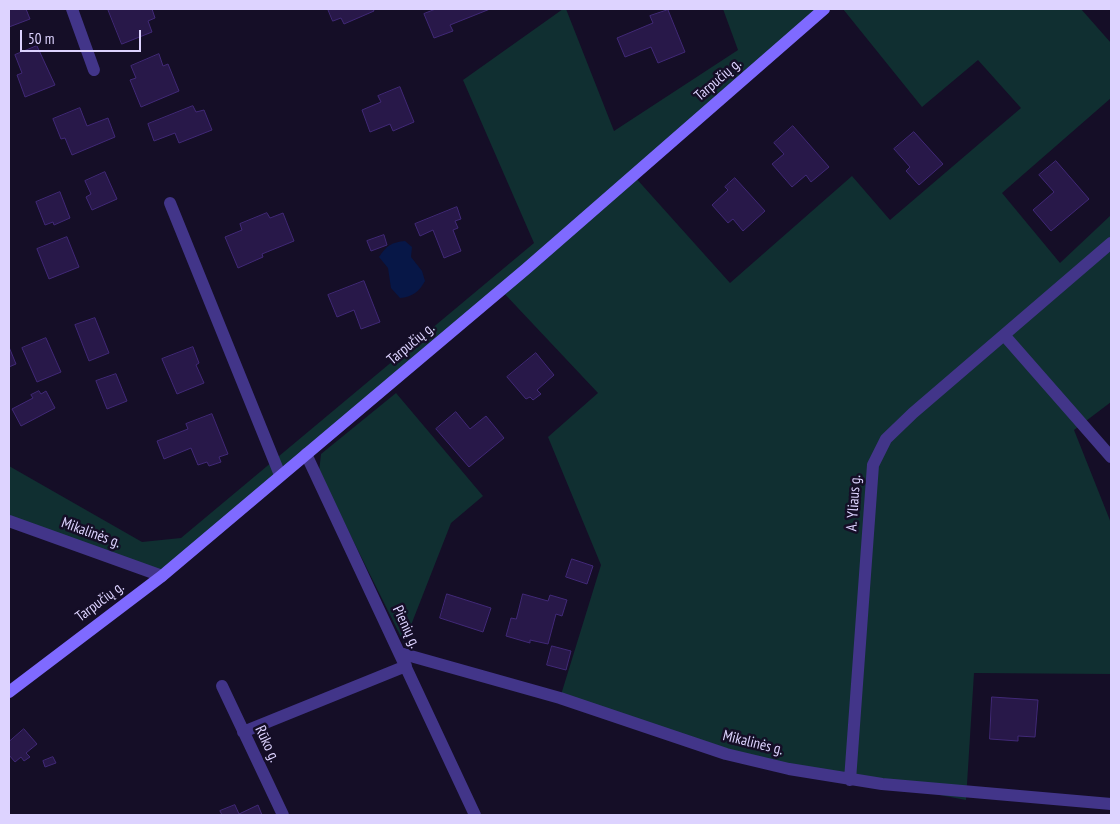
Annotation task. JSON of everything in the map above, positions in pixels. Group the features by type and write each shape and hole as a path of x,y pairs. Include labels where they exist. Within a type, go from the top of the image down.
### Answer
{"main road":[{"name":"Tarpučių g.","path":"9,692 162,576 605,201 824,9"}],"street":[{"path":"72,9 94,70"},
{"path":"170,203 280,475"},
{"name":"A. Yliaus g.","path":"850,780 873,465 886,439 913,413 1111,242"},
{"path":"1004,335 1111,457"},
{"name":"Pienių g.","path":"306,454 475,815"},
{"name":"Mikalinės g.","path":"9,521 162,576"},
{"name":"Mikalinės g.","path":"400,653 560,698 726,754 789,769 882,784 1111,804"},
{"path":"243,732 406,666"},
{"name":"Rūko g.","path":"222,686 282,815"}],"green space":[{"path":"563,9 566,9 614,131 738,50 723,9 824,9 634,176 730,283 852,176 890,220 1021,108 978,60 922,107 843,9 1081,9 1111,43 1111,98 1002,193 1060,263 1111,215 1111,402 1074,430 1111,523 1111,674 974,673 966,800 726,754 560,698 601,565 548,437 598,393 501,290 162,576 9,521 9,466 142,542 181,538 534,243 463,80"},
{"path":"396,393 483,496 451,523 404,643 319,472 321,454"}],"water":[{"path":"405,241 412,247 411,257 422,271 425,281 415,293 400,298 391,288 388,268 379,257 390,245"}],"building":[{"path":"9,9 26,9 30,19 9,27"},
{"path":"108,9 152,9 155,18 148,21 152,32 122,44"},
{"path":"328,9 373,9 374,11 344,24 341,18 333,21"},
{"path":"436,9 490,9 450,25 453,31 434,38 424,14"},
{"path":"668,10 685,52 658,63 651,47 625,57 617,38 653,23 650,16"},
{"path":"37,46 55,85 25,97 17,75 22,73 15,55"},
{"path":"159,54 163,66 168,64 179,91 141,107 130,80 136,78 131,66"},
{"path":"400,87 414,122 393,131 390,124 370,132 362,110 381,102 378,96"},
{"path":"193,106 196,112 204,110 212,130 179,143 175,133 154,141 148,124"},
{"path":"80,108 87,126 108,118 115,137 72,155 65,138 61,139 53,119"},
{"path":"793,126 829,167 811,182 806,175 792,187 772,164 784,154 774,143"},
{"path":"914,132 943,164 919,185 906,171 910,167 894,149"},
{"path":"1056,161 1089,199 1051,231 1033,210 1054,192 1039,175"},
{"path":"105,172 117,199 92,210 86,197 91,194 85,181"},
{"path":"735,178 765,211 743,231 733,219 728,223 712,205 728,190 725,187"},
{"path":"60,192 70,218 54,225 53,222 45,225 36,202"},
{"path":"457,207 461,219 455,221 458,228 453,230 461,251 444,258 433,230 420,236 415,224"},
{"path":"267,213 270,218 283,213 294,241 262,254 263,257 238,268 225,237 242,230 240,224"},
{"path":"384,235 387,245 371,251 367,241"},
{"path":"67,237 79,267 49,279 37,249"},
{"path":"364,281 380,322 361,329 354,310 337,317 328,295"},
{"path":"95,318 109,353 89,361 75,325"},
{"path":"46,338 61,372 37,382 22,348"},
{"path":"9,347 16,364 9,367"},
{"path":"193,347 199,363 196,365 204,383 177,394 162,359"},
{"path":"536,353 554,375 537,390 541,394 533,400 530,397 526,399 507,377"},
{"path":"116,374 127,401 107,409 96,381"},
{"path":"39,391 41,394 46,391 55,408 21,426 12,409 33,398 31,395"},
{"path":"456,412 470,429 486,416 504,438 469,467 436,429"},
{"path":"212,414 228,454 219,457 221,462 209,466 207,462 198,465 191,448 164,459 157,441 188,429 186,424"},
{"path":"572,559 593,566 587,584 566,577"},
{"path":"447,594 491,608 483,632 440,618"},
{"path":"523,594 548,601 550,595 567,600 562,616 556,614 548,644 530,640 530,643 506,636 511,618 516,619"},
{"path":"552,646 571,651 566,670 547,665"},
{"path":"992,697 1038,700 1035,737 1018,736 1018,741 990,739"},
{"path":"24,729 37,744 26,753 30,757 24,761 21,757 15,762 9,755 9,742"},
{"path":"53,757 56,763 45,767 43,761"},
{"path":"235,805 239,814 258,805 262,815 222,815 220,811"}]}
